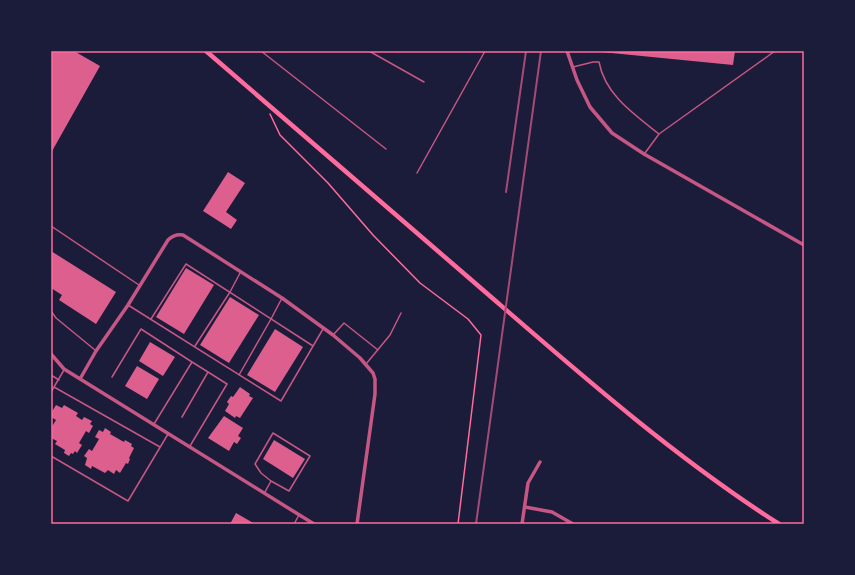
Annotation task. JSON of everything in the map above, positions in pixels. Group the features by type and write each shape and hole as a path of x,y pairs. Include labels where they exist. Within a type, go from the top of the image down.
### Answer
{"main road":[{"path":"206,51 617,405 660,440 742,500 779,524"}],"street":[{"path":"567,51 577,80 590,107 612,133 644,154 804,245"},
{"path":"80,379 96,351 128,304 168,240 177,234 184,235 282,298 324,328 366,364 373,373 375,380 375,394 357,524"},
{"path":"51,354 64,369 314,524"},
{"path":"522,524 528,483 540,462"},
{"path":"525,507 552,512 573,524"}],"lane":[{"path":"261,51 386,149"},
{"path":"369,51 424,82"},
{"path":"417,173 485,51"},
{"path":"644,154 659,134 775,51"},
{"path":"572,67 599,62 600,71 611,90 624,106 659,134"},
{"path":"51,226 139,286"},
{"path":"151,319 186,264 313,346"},
{"path":"195,346 230,292 241,271"},
{"path":"239,375 282,298"},
{"path":"128,304 281,401 324,328"},
{"path":"51,311 56,318 96,351"},
{"path":"366,364 390,335 401,313"},
{"path":"333,335 344,323 378,350"},
{"path":"112,377 141,329 227,384 189,447"},
{"path":"153,425 192,362"},
{"path":"51,392 64,369"},
{"path":"182,417 208,372"},
{"path":"51,375 58,380"},
{"path":"54,386 160,447"},
{"path":"273,433 310,456 290,490 271,481 261,473 255,464 273,433"},
{"path":"51,456 128,501 168,434"},
{"path":"264,494 271,481"},
{"path":"294,524 300,515"}],"path":[{"path":"269,114 280,135 328,183 373,235 420,283 468,319 481,335 458,524"}],"building":[{"path":"51,51 74,51 100,66 51,153"},
{"path":"601,51 735,51 733,65"},
{"path":"228,172 245,183 226,212 237,220 231,229 203,211"},
{"path":"51,251 116,292 96,324 59,300 62,295 51,288"},
{"path":"186,268 214,285 184,334 156,317"},
{"path":"230,297 259,315 229,363 200,345"},
{"path":"275,329 303,347 275,392 247,375"},
{"path":"150,342 175,357 163,376 139,361"},
{"path":"137,366 159,379 147,399 125,386"},
{"path":"240,387 253,398 240,418 236,416 235,418 225,411 229,404 227,402 231,396 233,397"},
{"path":"56,405 62,408 64,405 78,413 76,416 82,420 84,417 92,421 90,424 93,426 89,433 86,431 79,443 82,445 77,453 75,451 69,456 64,453 65,450 55,444 57,441 51,438 51,428 56,420 51,417 51,413"},
{"path":"224,416 243,428 238,436 241,438 237,444 234,442 229,451 208,438"},
{"path":"105,428 111,432 110,434 124,442 125,440 132,444 131,446 134,448 128,464 126,463 120,473 116,470 114,474 108,470 105,473 92,466 91,469 85,465 87,458 84,456 89,449 92,451 99,439 95,437 99,430 103,432"},
{"path":"274,440 305,459 293,478 263,459"},
{"path":"236,513 255,524 230,524"}],"railway":[{"path":"506,192 526,51"},
{"path":"476,524 541,51"}]}
